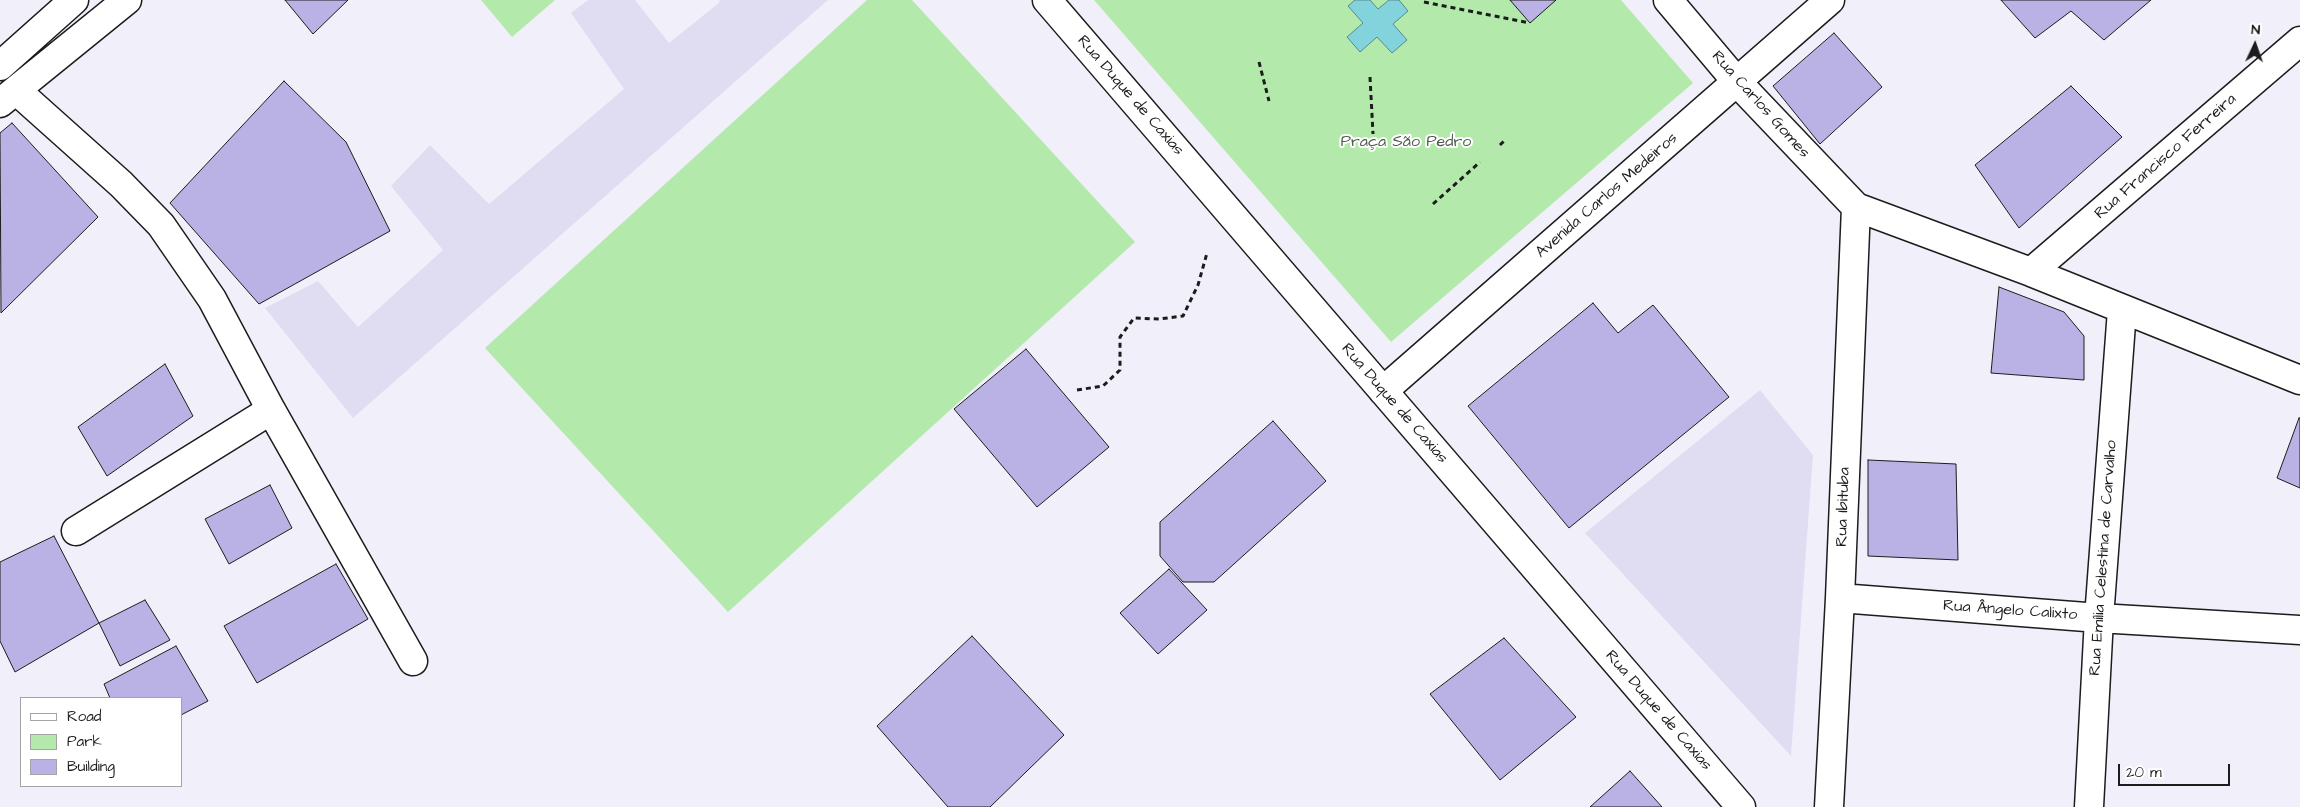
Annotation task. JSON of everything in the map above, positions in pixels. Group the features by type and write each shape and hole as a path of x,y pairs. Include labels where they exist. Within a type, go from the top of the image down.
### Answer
{"street":[{"path":"0,66 74,0"},
{"path":"127,0 8,97 121,184 161,225 212,299 271,410 413,661"},
{"name":"Rua Duque de Caxias","path":"1047,0 1741,807"},
{"name":"Rua Carlos Gomes","path":"1668,0 1737,82 1856,207"},
{"name":"Avenida Carlos Medeiros","path":"1383,391 1830,0"},
{"name":"Rua Francisco Ferreira","path":"2031,272 2300,42"},
{"path":"1856,207 2031,272 2300,380"},
{"name":"Rua Ibituba","path":"1829,807 1840,598 1856,207"},
{"name":"Rua Emília Celestina de Carvalho","path":"2090,807 2099,618 2122,310"},
{"path":"76,532 271,410"},
{"name":"Rua Ângelo Calixto","path":"1840,598 2099,618 2300,630"}],"path":[{"path":"1424,2 1530,23"},
{"path":"1259,62 1269,101"},
{"path":"1370,76 1372,134"},
{"path":"1500,145 1504,140"},
{"path":"1433,204 1480,162"},
{"path":"1077,390 1104,386 1120,370 1120,337 1134,318 1159,319 1183,316 1198,285 1207,253"}],"shaded area":[{"path":"588,0 635,0 669,43 720,2 719,0 828,0 353,418 265,308 318,281 358,327 443,250 391,186 430,145 489,204 624,89 571,13"},
{"path":"1760,390 1813,455 1791,756 1585,533"}],"green space":[{"path":"481,0 555,0 512,37"},
{"path":"867,0 912,0 1135,242 728,612 485,348"},
{"name":"Praça São Pedro","path":"1094,0 1621,0 1693,83 1391,342"}],"water":[{"path":"1355,0 1370,0 1378,9 1389,0 1399,0 1408,11 1393,24 1407,40 1392,53 1377,37 1360,52 1347,37 1363,23 1348,6"}],"building":[{"path":"285,0 348,0 313,34"},
{"path":"1510,0 1556,0 1530,23"},
{"path":"2001,0 2151,0 2104,40 2071,11 2035,38"},
{"path":"1834,33 1882,87 1820,144 1773,86"},
{"path":"284,81 346,142 390,231 259,304 170,203"},
{"path":"2071,86 2122,137 2019,228 1975,165"},
{"path":"12,123 98,217 1,313 0,133"},
{"path":"1999,287 2064,312 2084,336 2084,380 1991,373"},
{"path":"1593,303 1618,333 1653,305 1729,397 1569,528 1468,406"},
{"path":"1026,349 1109,447 1037,507 954,409"},
{"path":"165,364 193,416 107,476 78,427"},
{"path":"2300,418 2300,488 2277,478"},
{"path":"1273,421 1326,481 1214,582 1183,582 1160,556 1160,522"},
{"path":"1868,460 1956,464 1958,560 1868,556"},
{"path":"270,485 292,528 229,564 205,519"},
{"path":"54,536 99,623 15,672 0,641 0,562"},
{"path":"336,564 368,619 257,683 224,626"},
{"path":"1169,569 1207,610 1158,654 1120,613"},
{"path":"145,600 170,640 120,666 99,623"},
{"path":"972,636 1064,735 990,807 948,807 877,726"},
{"path":"1504,638 1576,717 1500,780 1430,694"},
{"path":"176,646 208,701 182,714 182,697 110,697 104,684"},
{"path":"1630,771 1662,807 1590,807"}]}
